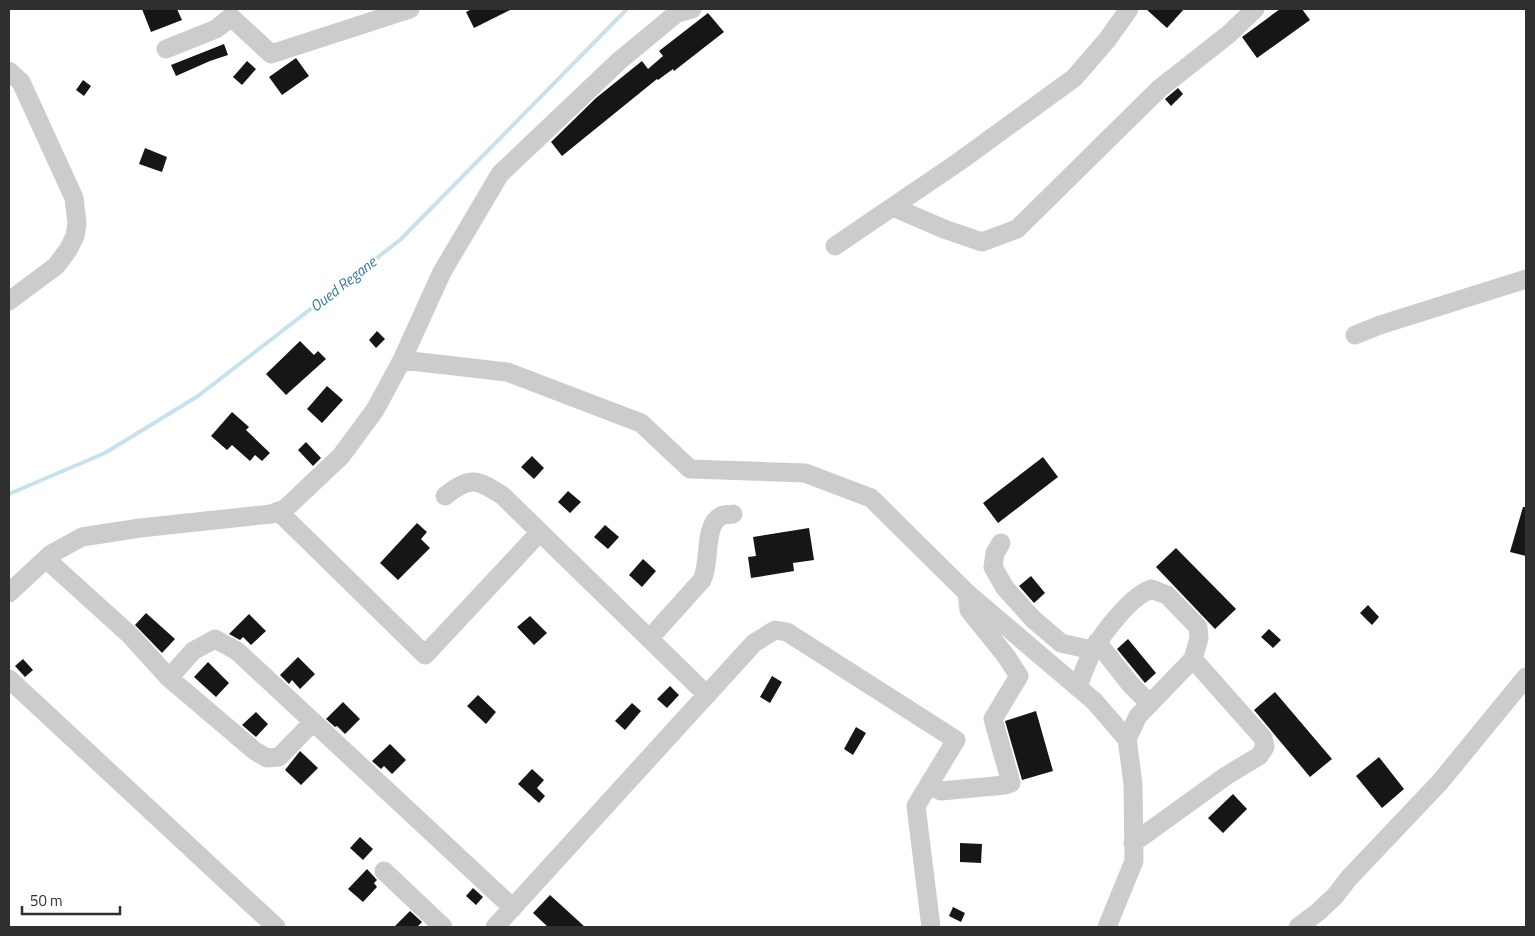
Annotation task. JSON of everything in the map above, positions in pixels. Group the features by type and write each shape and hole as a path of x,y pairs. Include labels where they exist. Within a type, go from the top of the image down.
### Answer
{"lane":[{"path":"166,49 216,29 232,17 271,54 410,9"},
{"path":"9,593 52,554 82,537 140,528 271,514 286,508 340,456 375,410 402,360 442,272 500,174 619,61 677,13 692,9"},
{"path":"835,246 975,151 1074,78 1107,40 1129,9"},
{"path":"892,207 944,229 982,242 1017,229 1159,89 1229,34 1255,9"},
{"path":"9,71 21,82 74,198 77,223 75,236 68,250 56,266 9,301"},
{"path":"1354,335 1526,278"},
{"path":"402,360 507,372 641,423 690,469 805,473 871,498 967,593 1094,701 1127,739"},
{"path":"445,496 456,487 466,483 481,482 503,496 707,695"},
{"path":"278,511 425,655 540,532"},
{"path":"650,639 702,580 706,572 712,525 721,516 733,514"},
{"path":"1001,543 995,553 993,567 1005,588 1033,619 1061,643 1095,646 1150,704"},
{"path":"46,559 130,636 169,678 255,751 267,758 280,758 313,722"},
{"path":"1078,687 1085,664 1095,646 1117,617 1140,594 1151,590 1167,595 1198,627 1199,638 1193,659 1138,716 1127,739 1133,784 1134,860 1108,927"},
{"path":"929,784 941,791 1005,786 1011,783 993,719 1019,676 1006,656 969,610 967,593"},
{"path":"495,927 754,643 775,630 787,632 956,740 916,806 931,927"},
{"path":"169,678 193,651 215,639 237,651 513,908"},
{"path":"1133,843 1226,776 1259,756 1265,747 1263,738 1193,659"},
{"path":"1298,927 1335,896 1440,782 1526,677"},
{"path":"9,680 276,927"},
{"path":"384,871 443,927"}],"building":[{"path":"142,9 177,9 182,20 151,32"},
{"path":"472,9 512,9 474,28 466,12"},
{"path":"1146,9 1184,9 1167,28"},
{"path":"1280,9 1302,9 1310,20 1257,58 1242,37"},
{"path":"708,13 724,32 674,71 673,69 657,79 562,156 551,142 596,98 642,61 648,69 663,56 659,51"},
{"path":"224,44 228,55 176,76 171,65"},
{"path":"296,58 309,76 282,95 269,77"},
{"path":"247,61 256,69 242,85 233,77"},
{"path":"83,80 91,86 84,96 76,90"},
{"path":"1178,88 1183,94 1171,106 1165,99"},
{"path":"145,148 167,157 162,172 139,164"},
{"path":"377,331 385,339 376,348 369,340"},
{"path":"300,341 314,355 318,351 326,359 286,395 266,374"},
{"path":"327,386 343,400 322,423 307,409"},
{"path":"232,412 249,427 246,430 270,453 262,461 255,455 250,461 232,445 227,450 211,436"},
{"path":"306,442 321,458 313,466 298,450"},
{"path":"532,456 544,468 534,479 521,467"},
{"path":"1043,457 1058,477 998,523 983,503"},
{"path":"568,491 581,502 570,513 558,502"},
{"path":"1523,507 1526,507 1526,556 1510,552"},
{"path":"417,523 427,532 421,539 430,548 398,580 380,563"},
{"path":"605,525 619,537 608,549 594,537"},
{"path":"809,528 814,560 793,563 794,571 751,578 748,557 756,556 753,537"},
{"path":"1176,548 1236,609 1215,629 1156,567"},
{"path":"643,559 656,571 642,587 629,575"},
{"path":"1031,576 1045,593 1034,603 1019,586"},
{"path":"1368,605 1379,617 1372,625 1360,613"},
{"path":"146,613 175,639 162,653 135,625"},
{"path":"249,614 266,631 251,645 243,637 240,640 229,634"},
{"path":"530,616 547,633 534,645 517,627"},
{"path":"1269,629 1281,640 1273,648 1261,637"},
{"path":"1128,639 1156,673 1145,683 1117,649"},
{"path":"298,657 315,674 300,689 292,680 289,684 280,675"},
{"path":"23,659 33,670 25,677 15,666"},
{"path":"208,662 229,683 216,697 194,677"},
{"path":"772,676 782,682 770,703 760,697"},
{"path":"670,686 679,695 667,708 657,699"},
{"path":"1275,692 1332,759 1310,777 1254,710"},
{"path":"478,695 496,712 486,724 467,706"},
{"path":"343,702 360,719 345,734 326,719"},
{"path":"632,703 641,711 625,730 615,721"},
{"path":"1036,711 1053,771 1022,780 1005,721"},
{"path":"256,712 268,724 256,737 242,725"},
{"path":"856,727 866,733 853,755 844,749"},
{"path":"390,744 406,760 392,774 384,766 381,769 372,761"},
{"path":"300,751 318,768 301,785 285,770"},
{"path":"1379,757 1404,789 1382,808 1356,776"},
{"path":"532,769 544,780 537,788 545,796 539,803 518,784"},
{"path":"1233,794 1247,809 1223,833 1208,818"},
{"path":"360,837 373,849 363,860 350,848"},
{"path":"960,843 982,844 981,863 960,862"},
{"path":"367,869 377,880 374,883 377,887 363,902 348,889"},
{"path":"473,888 483,897 476,905 466,896"},
{"path":"550,895 585,927 548,927 533,913"},
{"path":"953,907 965,913 961,922 949,916"},
{"path":"410,911 422,922 417,927 394,927"}],"waterway":[{"name":"Oued Regane","path":"9,494 105,453 198,396 400,240 627,9"}]}
